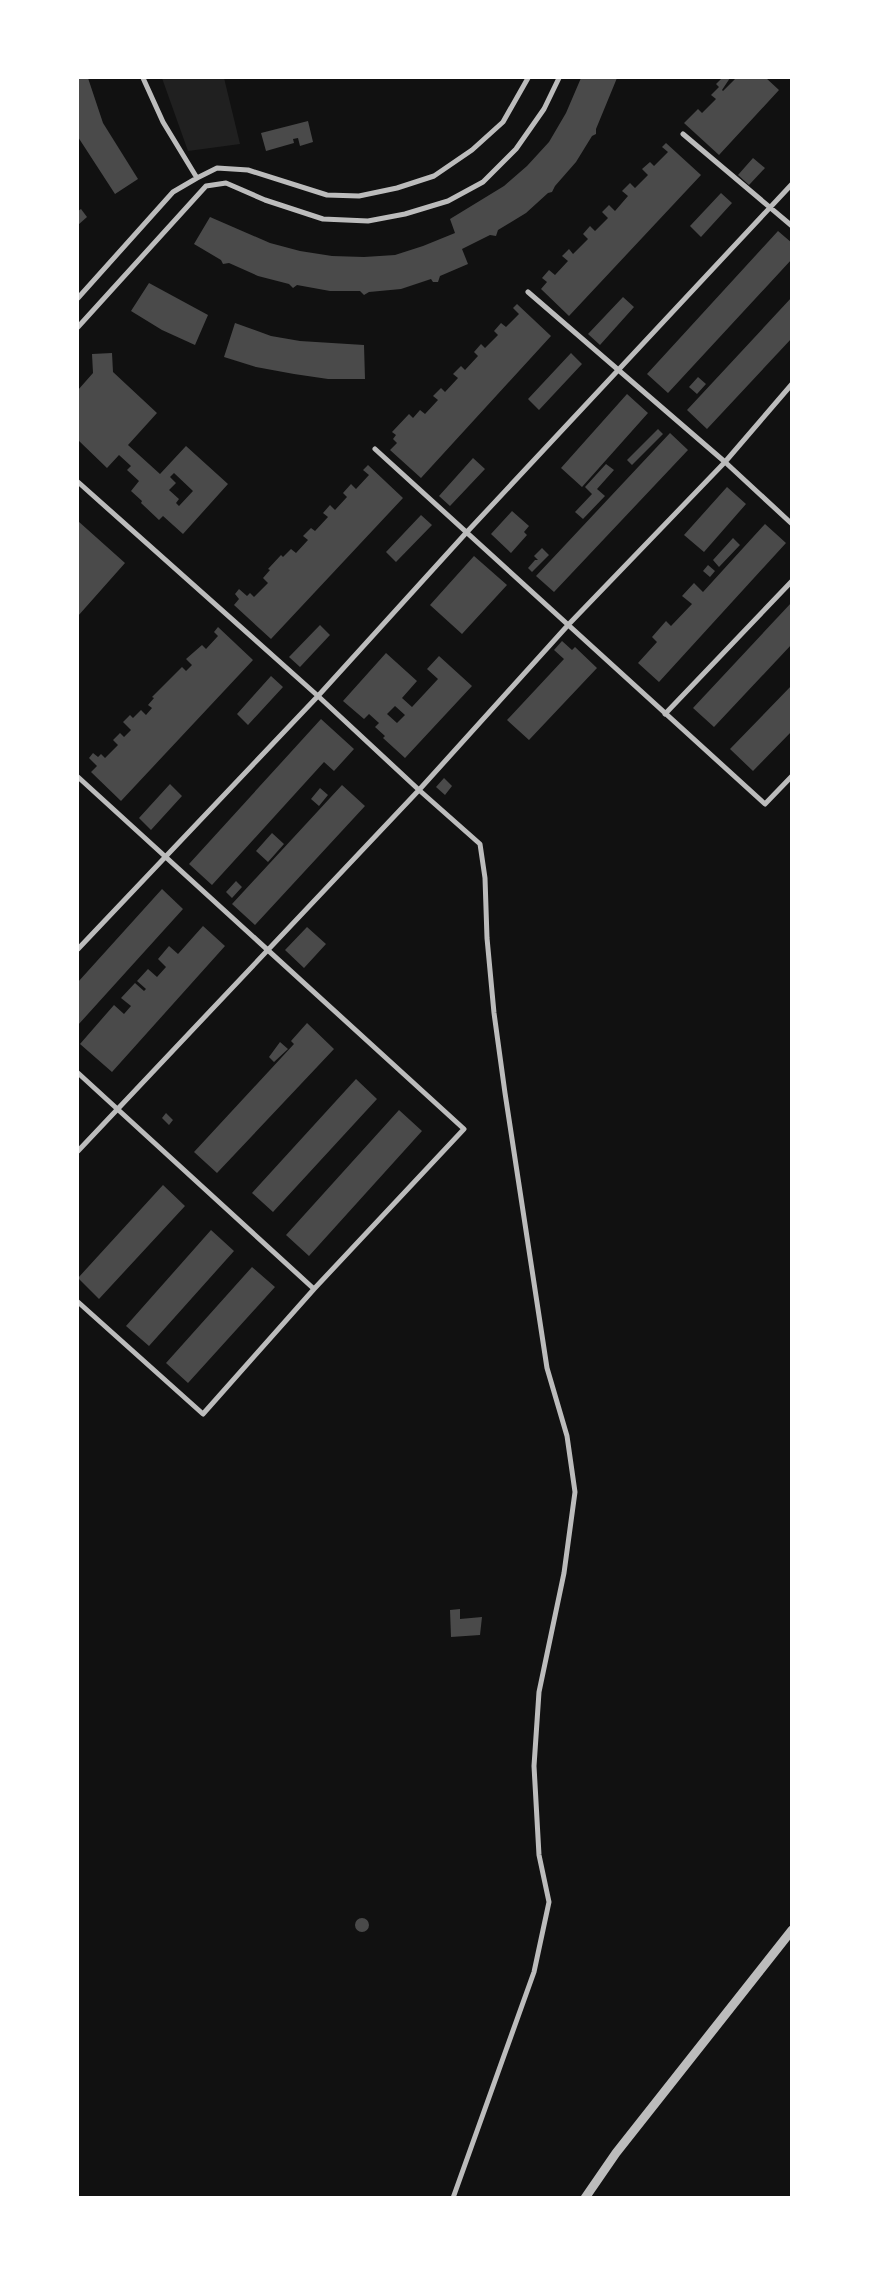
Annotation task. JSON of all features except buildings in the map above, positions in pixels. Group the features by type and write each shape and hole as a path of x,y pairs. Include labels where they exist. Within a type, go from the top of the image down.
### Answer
{"street":[{"path":"143,78 163,122 196,178"},
{"path":"78,298 173,192 196,178 217,168 248,170 327,195 359,196 397,188 434,176 472,150 503,122 528,78"},
{"path":"78,327 206,186 226,183 265,200 323,219 368,221 405,214 448,201 483,182 516,149 544,109 559,78"},
{"path":"683,134 792,226"},
{"path":"78,950 164,856 318,696 466,533 620,371 792,184"},
{"path":"528,292 724,462 792,524"},
{"path":"78,1151 419,790 569,624 724,462 792,384"},
{"path":"375,449 765,804 792,776"},
{"path":"78,482 318,696 480,844 485,878 487,938 492,994 505,1093 547,1368 567,1436 575,1492 564,1573 539,1692 534,1766 539,1855 549,1902 534,1972 453,2198"},
{"path":"665,714 792,581"},
{"path":"78,777 464,1129 314,1289 203,1414 78,1302"},
{"path":"78,1072 314,1289"},
{"path":"585,2198 616,2153 792,1930"}],"shaded area":[{"path":"162,78 224,78 240,144 188,151"}]}
